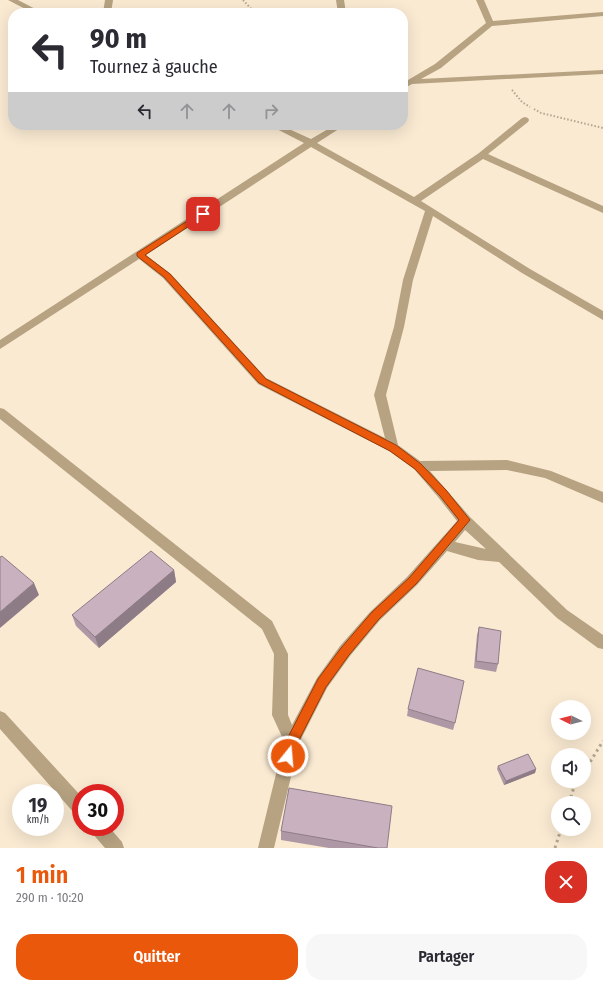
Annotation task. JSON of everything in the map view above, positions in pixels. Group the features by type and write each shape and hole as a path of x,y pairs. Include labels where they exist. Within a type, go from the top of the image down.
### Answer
{"street":[{"path":"12,0 29,8"},
{"path":"480,0 490,24"},
{"path":"408,81 438,66 490,24 603,14"},
{"path":"408,82 603,72"},
{"path":"414,201 482,155 525,120"},
{"path":"283,130 430,210 526,271 603,316"},
{"path":"0,346 332,130"},
{"path":"482,155 603,210"},
{"path":"393,448 380,394 399,327 408,280 430,210"},
{"path":"140,255 167,276 262,381 393,448 418,466 465,520 562,614 603,642"},
{"path":"0,412 267,625 281,654 280,715 292,741"},
{"path":"418,466 507,465 547,474 603,498"},
{"path":"266,848 292,741 322,683 345,651 375,616 412,581 445,545 465,520"},
{"path":"445,545 478,554 503,557"},
{"path":"0,718 72,798"},
{"path":"106,836 116,848"}],"path":[{"path":"243,0 249,8"},
{"path":"502,77 522,102 541,113 603,128"},
{"path":"591,761 603,741"},
{"path":"555,848 559,836"}],"building":[{"path":"151,551 174,570 95,637 72,615"},
{"path":"2,556 34,583 0,612 0,557"},
{"path":"479,627 501,631 498,664 476,661"},
{"path":"418,668 464,681 455,723 408,709"},
{"path":"528,754 536,769 506,781 498,766"},
{"path":"289,788 392,806 387,848 378,848 281,831"}],"route":[{"path":"203,214 140,255 167,276 262,381 393,448 418,466 465,520 445,545 412,581 375,616 345,651 322,683 292,741 288,756"}]}
